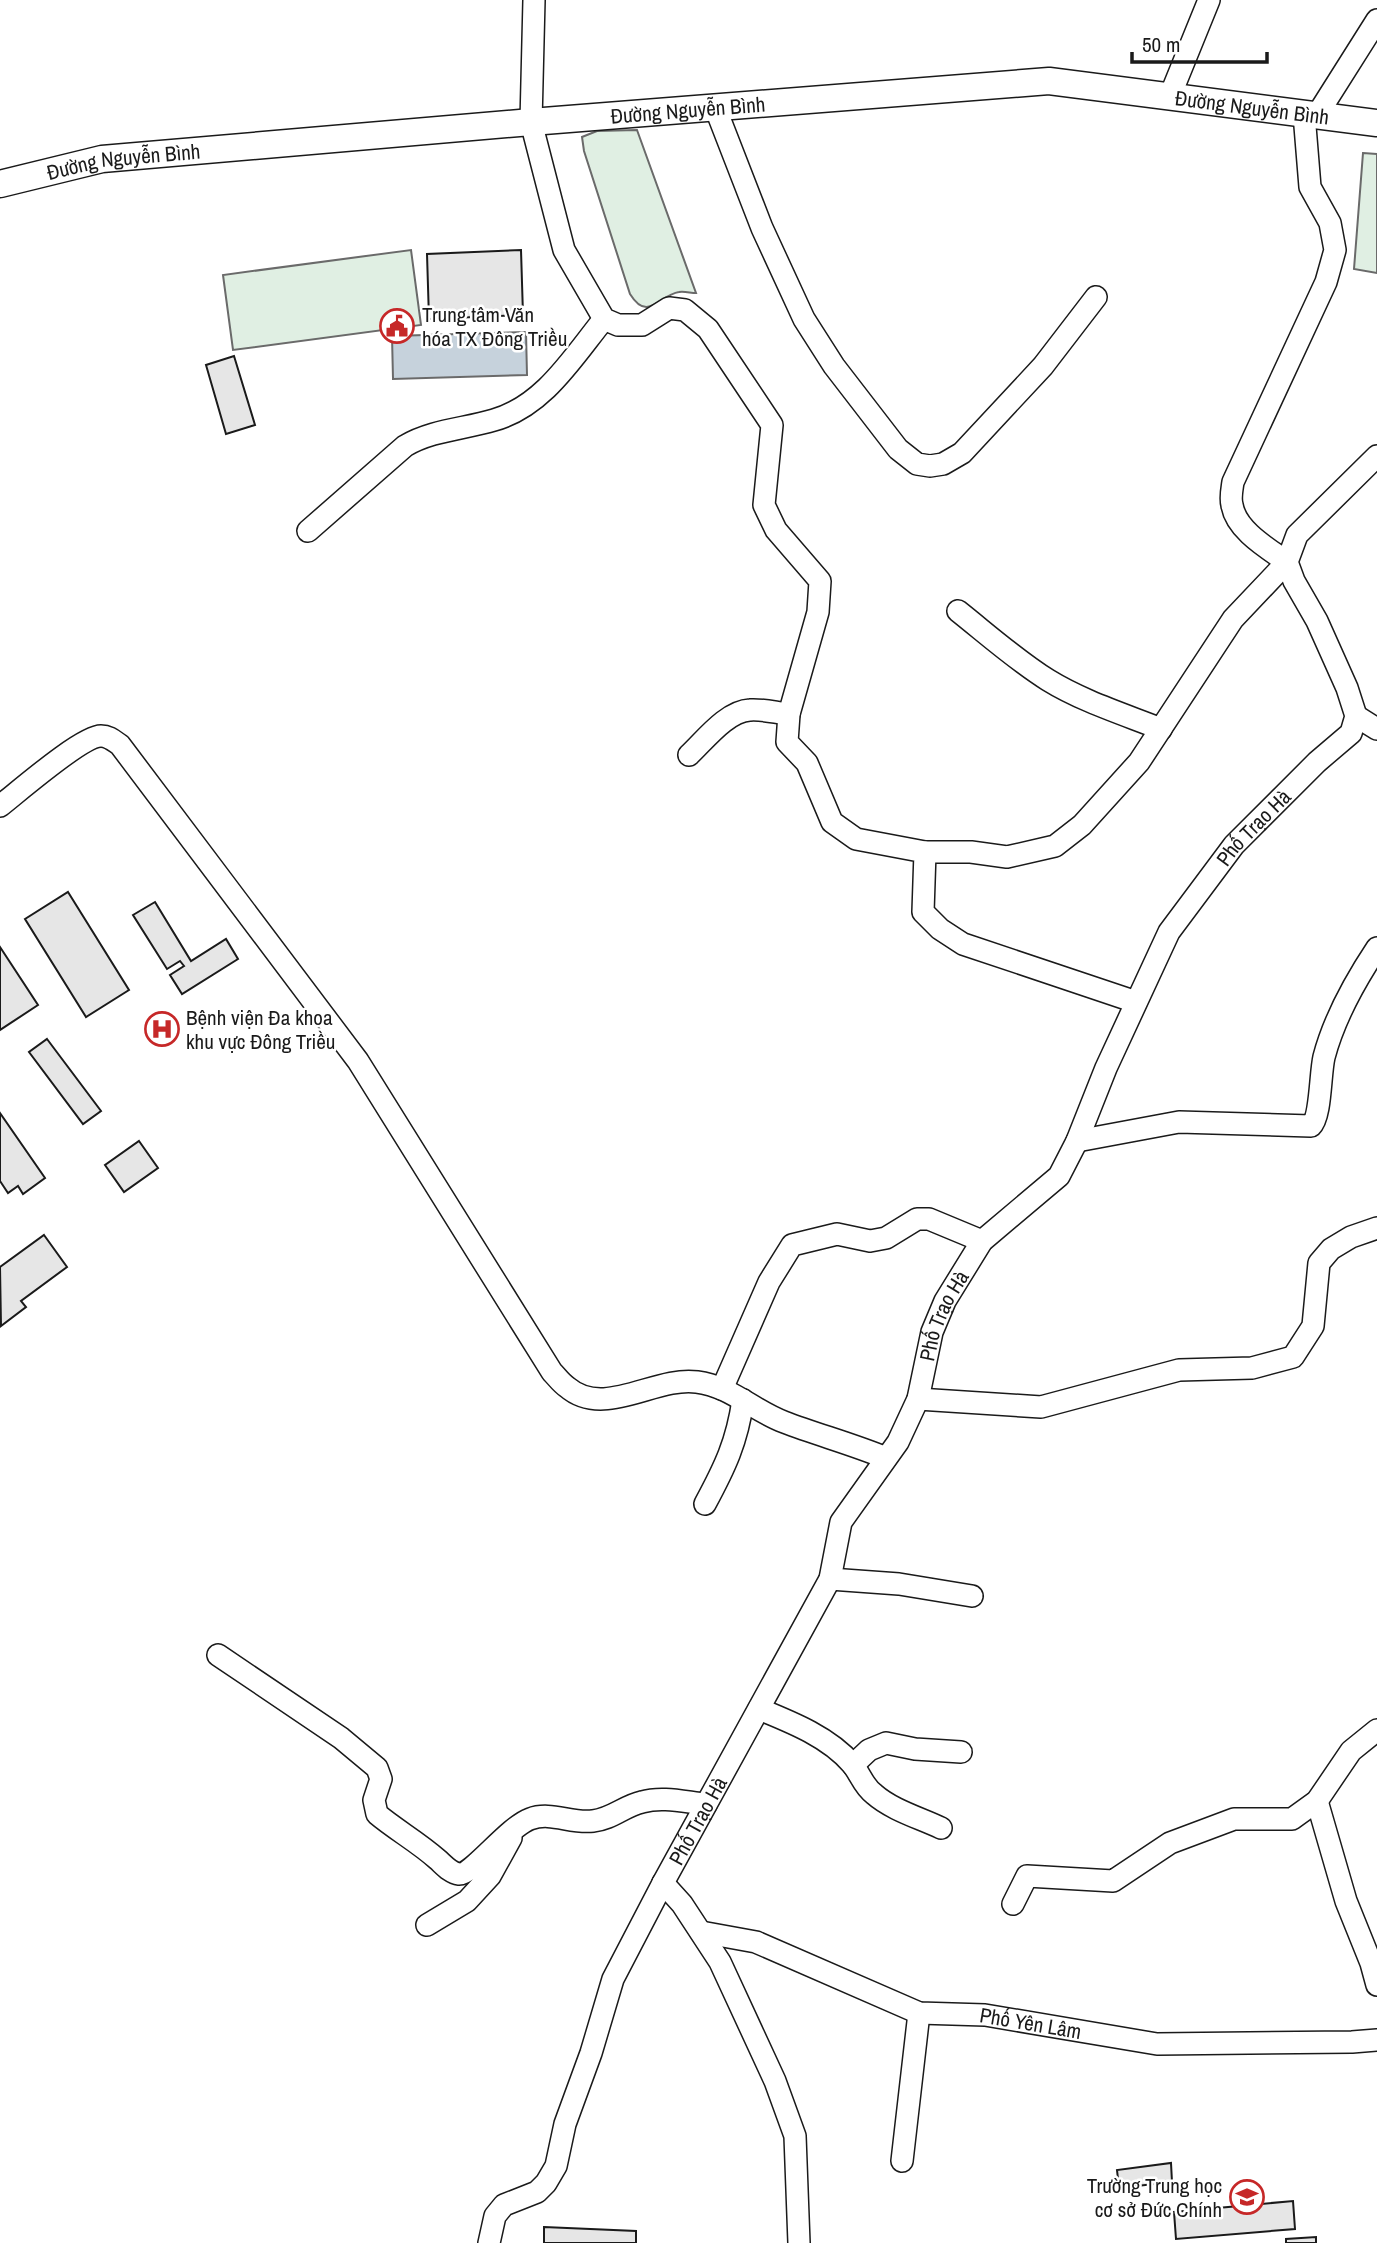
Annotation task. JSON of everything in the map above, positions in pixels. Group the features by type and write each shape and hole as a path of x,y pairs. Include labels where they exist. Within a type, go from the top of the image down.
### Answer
{"main road":[{"name":"Đường Nguyễn Bình","path":"0,184 102,159 1049,81 1377,123"}],"street":[{"path":"534,0 531,122 564,250 604,319 618,325 642,325 669,308 685,310 708,329 772,425 764,505 776,530 820,581 818,612 789,715 787,742 807,763 832,822 856,839 925,852 971,852 1007,857 1055,846 1082,825 1139,762 1233,620 1287,562 1297,536 1377,456"},
{"path":"1170,96 1209,0"},
{"path":"1377,20 1310,114 1310,187 1330,223 1335,250 1326,282 1233,482 1231,503 1236,517 1256,540 1287,562 1294,581 1317,621 1356,716 1377,729"},
{"path":"715,107 762,228 804,319 834,366 898,449 917,464 943,464 962,453 1043,366 1096,297"},
{"path":"308,531 405,446 417,439 494,420 527,406 545,390 604,319"},
{"path":"958,611 1028,667 1050,681 1087,700 1161,729"},
{"path":"688,755 738,712 751,710 789,715"},
{"name":"Phố Trạo Hà","path":"489,2243 495,2216 504,2205 537,2192 556,2166 565,2124 591,2053 613,1979 830,1579 841,1522 898,1441 918,1399 932,1332 945,1301 982,1241 1059,1176 1169,932 1234,845 1317,762 1351,733 1356,716"},
{"path":"0,806 82,743 98,736 110,738 120,746 358,1061 552,1371 568,1389 592,1399 620,1396 670,1382 696,1382 722,1389 782,1421 886,1458"},
{"path":"925,852 923,912 940,929 963,944 1136,1002"},
{"path":"1077,1141 1179,1122 1314,1125 1324,1057 1348,998 1377,948"},
{"path":"722,1389 769,1282 792,1245 837,1234 870,1241 886,1238 917,1219 929,1219 982,1241"},
{"path":"918,1399 1041,1408 1179,1370 1252,1368 1293,1357 1313,1326 1319,1263 1331,1249 1352,1237 1377,1228"},
{"path":"705,1504 726,1465 740,1424 743,1400"},
{"path":"830,1579 899,1584 972,1596"},
{"path":"218,1655 341,1738 377,1768 381,1779 374,1800 377,1814 454,1872 466,1873 490,1849 531,1818 550,1816 590,1822 609,1818 639,1802 654,1800 706,1804"},
{"path":"759,1709 790,1722 834,1747 853,1765 863,1783 874,1795 942,1828"},
{"path":"1013,1904 1027,1876 1113,1881 1170,1843 1234,1819 1292,1819 1317,1801 1351,1751 1377,1730"},
{"path":"853,1765 869,1749 886,1743 915,1749 961,1752"},
{"path":"1317,1801 1346,1901 1377,1985"},
{"path":"427,1925 467,1901 490,1876 517,1827"},
{"path":"663,1883 682,1904 726,1974 775,2081 795,2136 799,2243"},
{"name":"Phố Yên Lâm","path":"701,1932 756,1942 919,2013 985,2015 1157,2045 1377,2040"},
{"path":"902,2161 919,2013"}],"green space":[{"path":"637,130 696,293 672,294 648,307 636,302 630,294 584,151 582,137 597,131"},
{"path":"1363,153 1377,154 1377,273 1354,269"},
{"path":"411,250 421,325 233,350 223,275"}],"shaded area":[{"path":"526,332 527,375 393,379 392,336"}],"building":[{"path":"521,250 523,315 429,319 427,254"},
{"path":"234,356 255,425 226,434 206,365"},
{"path":"68,892 129,990 86,1017 25,919"},
{"path":"155,902 191,961 226,939 238,959 182,994 170,975 184,966 180,961 167,969 133,915"},
{"path":"0,947 38,1005 0,1030"},
{"path":"47,1039 101,1111 83,1124 29,1052"},
{"path":"0,1113 45,1178 23,1194 18,1186 8,1193 0,1181"},
{"path":"139,1141 158,1168 124,1192 105,1165"},
{"path":"44,1235 67,1267 21,1301 26,1307 1,1326 0,1267"},
{"path":"1171,2163 1172,2182 1119,2188 1117,2170"},
{"path":"1293,2201 1295,2229 1176,2239 1174,2212"},
{"path":"544,2227 636,2231 636,2243 544,2243"},
{"path":"1316,2237 1316,2243 1286,2243 1286,2239"}],"place":[{"name":"Trung tâm Văn hóa TX Đông Triều","path":"397,326"},
{"name":"Bệnh viện Đa khoa khu vực Đông Triều","path":"162,1029"},
{"name":"Trường Trung học cơ sở Đức Chính","path":"1247,2197"}]}
